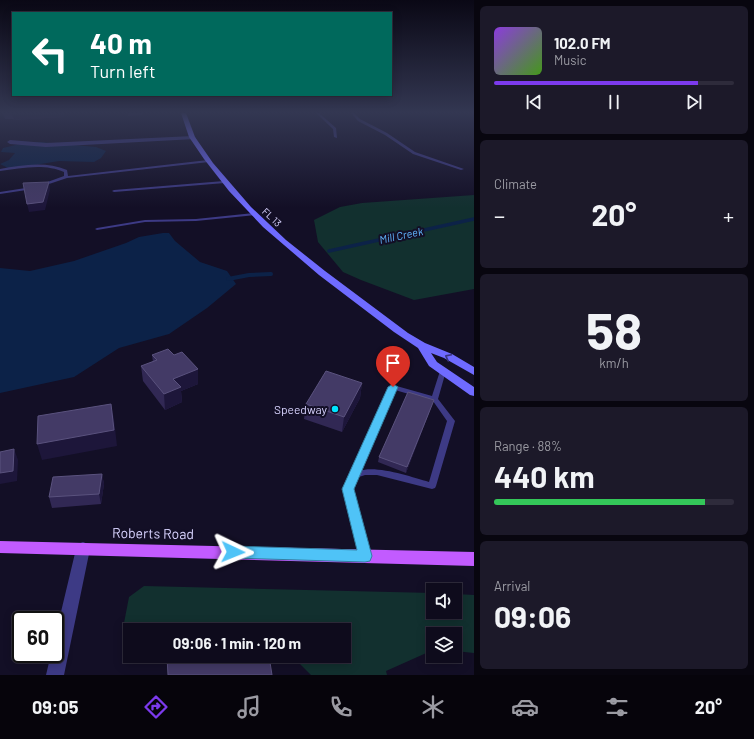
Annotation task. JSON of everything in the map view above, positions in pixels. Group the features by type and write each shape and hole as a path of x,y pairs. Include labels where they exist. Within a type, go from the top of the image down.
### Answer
{"main road":[{"name":"FL 13","path":"197,144 208,162 224,182 254,214 286,244 374,312 421,345"},
{"path":"421,345 433,364 474,392"},
{"path":"421,345 448,356 474,372"},
{"name":"Roberts Road","path":"0,547 474,559"}],"street":[{"path":"40,144 56,144"},
{"path":"55,675 83,549"}],"lane":[{"path":"401,144 414,153 462,169"},
{"path":"0,193 28,189 66,177 208,162"},
{"path":"0,170 51,167 66,171 66,177"},
{"path":"114,191 224,182"},
{"path":"97,229 145,221 196,220 254,214"},
{"path":"435,399 444,371"},
{"path":"353,476 365,472 377,472 432,486 452,421 435,399 393,387 353,476 348,489 365,556"}],"green space":[{"path":"474,195 474,289 414,300 343,272 318,242 314,220 340,207 362,203"},
{"path":"144,586 426,593 426,619 462,619 462,594 474,595 474,653 462,652 462,627 426,627 426,653 386,671 387,675 311,675 299,663 351,663 351,623 124,623 129,597"}],"water":[{"path":"18,144 68,144 96,147 106,151 101,158 94,162 59,161 10,169 0,164 9,160 15,153 1,152 3,148"},
{"path":"169,233 175,241 200,262 227,271 236,284 207,308 169,334 119,348 74,377 0,393 0,268 30,271 74,261 139,237"}],"building":[{"path":"49,182 43,202 27,204 23,183"},
{"path":"168,349 174,355 182,352 198,369 173,379 181,387 164,394 141,366 157,360 152,355"},
{"path":"326,371 362,383 344,417 306,404"},
{"path":"408,392 434,400 407,467 379,457"},
{"path":"111,404 114,430 37,444 38,416"},
{"path":"14,449 13,471 0,473 0,452"},
{"path":"102,474 99,494 49,497 53,477"},
{"path":"167,663 270,663 272,675 168,675"}],"waterway":[{"name":"Mill Creek","path":"329,251 474,219"},
{"path":"228,279 249,275 271,274"}],"place":[{"name":"Speedway","path":"335,409"}],"route":[{"path":"233,552 365,556 348,489 393,387"}]}
